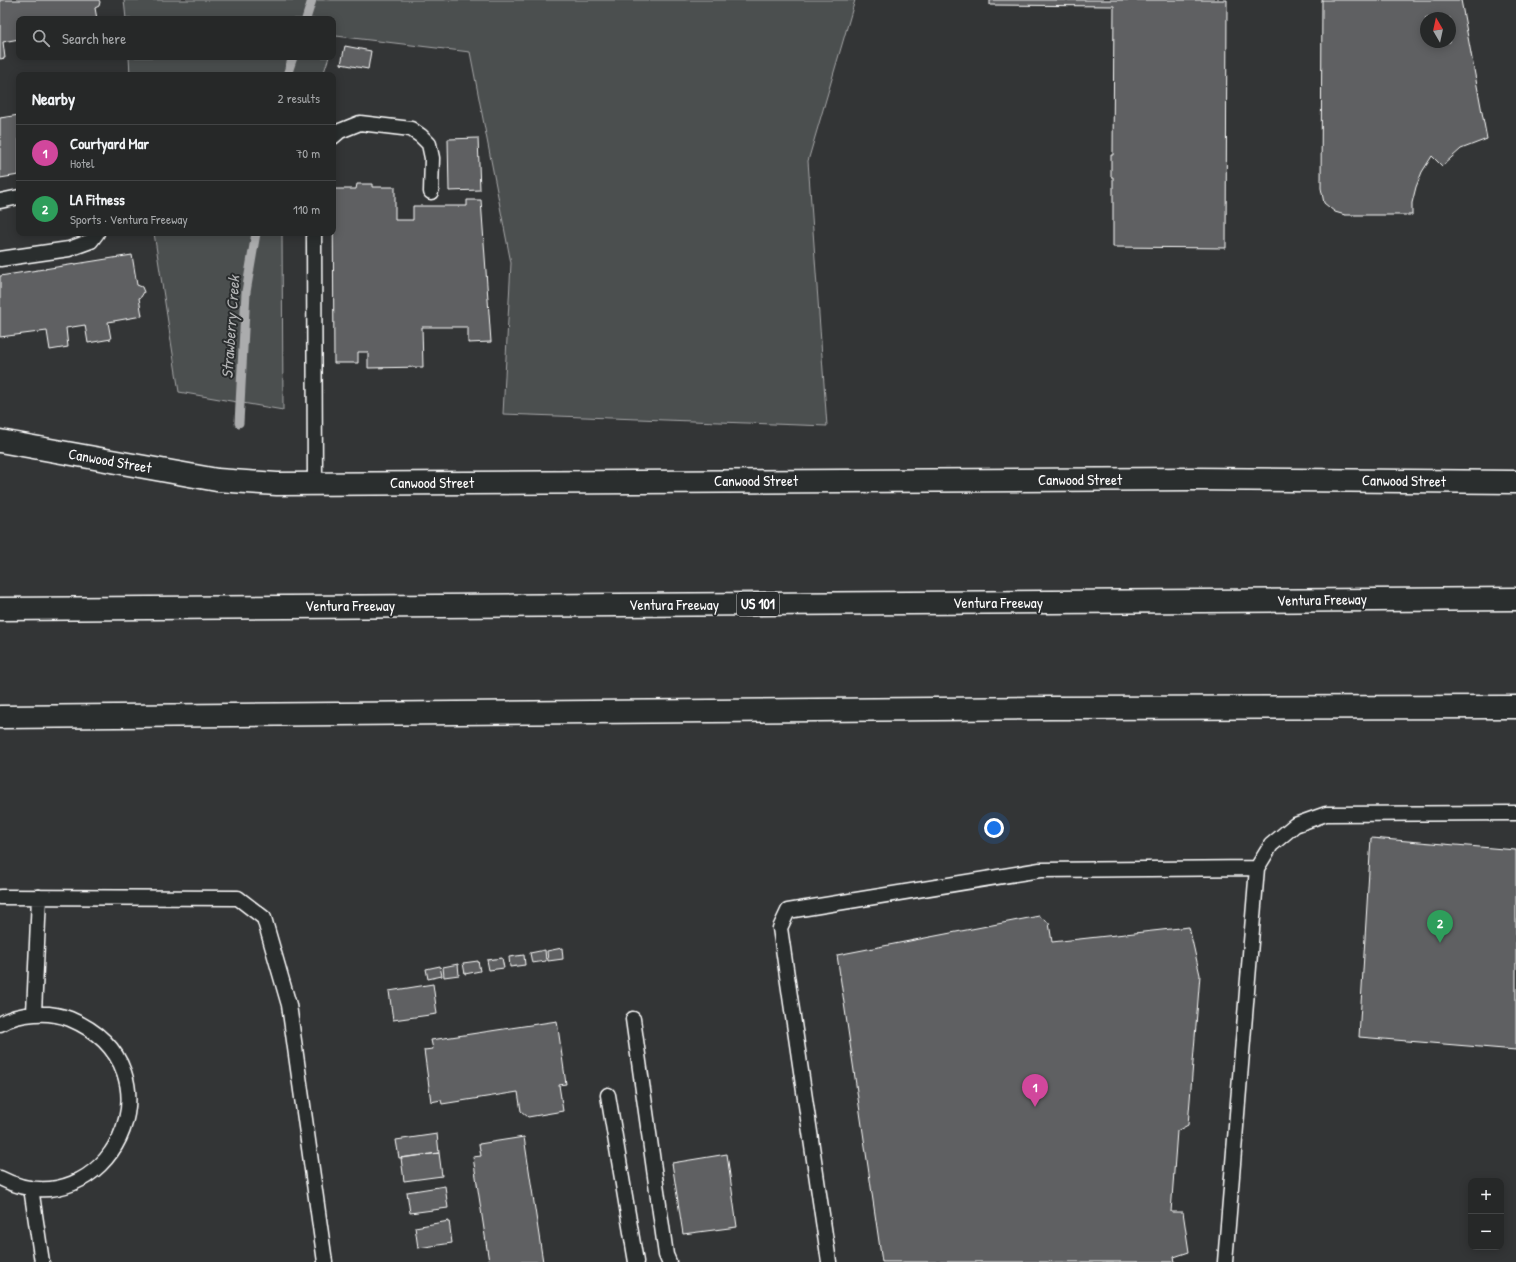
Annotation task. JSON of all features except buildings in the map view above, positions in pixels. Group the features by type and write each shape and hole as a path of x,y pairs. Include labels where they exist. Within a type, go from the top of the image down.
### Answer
{"main road":[{"name":"Canwood Street","path":"0,441 217,480 315,484 1192,479 1516,482"},
{"name":"Ventura Freeway","path":"0,609 1516,598"},
{"path":"0,717 1052,708 1516,707"}],"lane":[{"path":"336,134 340,131 360,123 411,129 429,144 432,158 431,192"},
{"path":"0,201 16,198"},
{"path":"0,259 69,249 91,241 95,236"},
{"path":"314,236 315,484"},
{"path":"1225,1262 1257,868 1271,846 1295,825 1326,814 1516,814"},
{"path":"829,1262 780,928 788,911 1040,870 1257,868"},
{"path":"0,897 238,898 264,918 289,1005 325,1262"},
{"path":"34,1013 39,897"},
{"path":"0,1024 5,1021 34,1013 62,1016 88,1027 109,1045 123,1069 129,1096 126,1124 115,1149 96,1170 72,1184 44,1189 14,1185 0,1178"},
{"path":"633,1019 666,1255 669,1262"},
{"path":"608,1095 636,1262"},
{"path":"31,1188 42,1262"}],"shaded area":[{"path":"124,0 855,0 808,161 827,426 503,414 511,263 470,52 336,36 336,16 126,16"},
{"path":"129,60 328,60 324,72 130,72"},
{"path":"154,236 282,236 283,410 179,392"}],"waterway":[{"name":"Strawberry Creek","path":"307,16 312,0"},
{"name":"Strawberry Creek","path":"288,72 292,60"},
{"name":"Strawberry Creek","path":"239,423 246,292 255,236"}],"place":[{"name":"LA Fitness","path":"1440,943"},
{"name":"Courtyard Mar","path":"1035,1107"}]}
